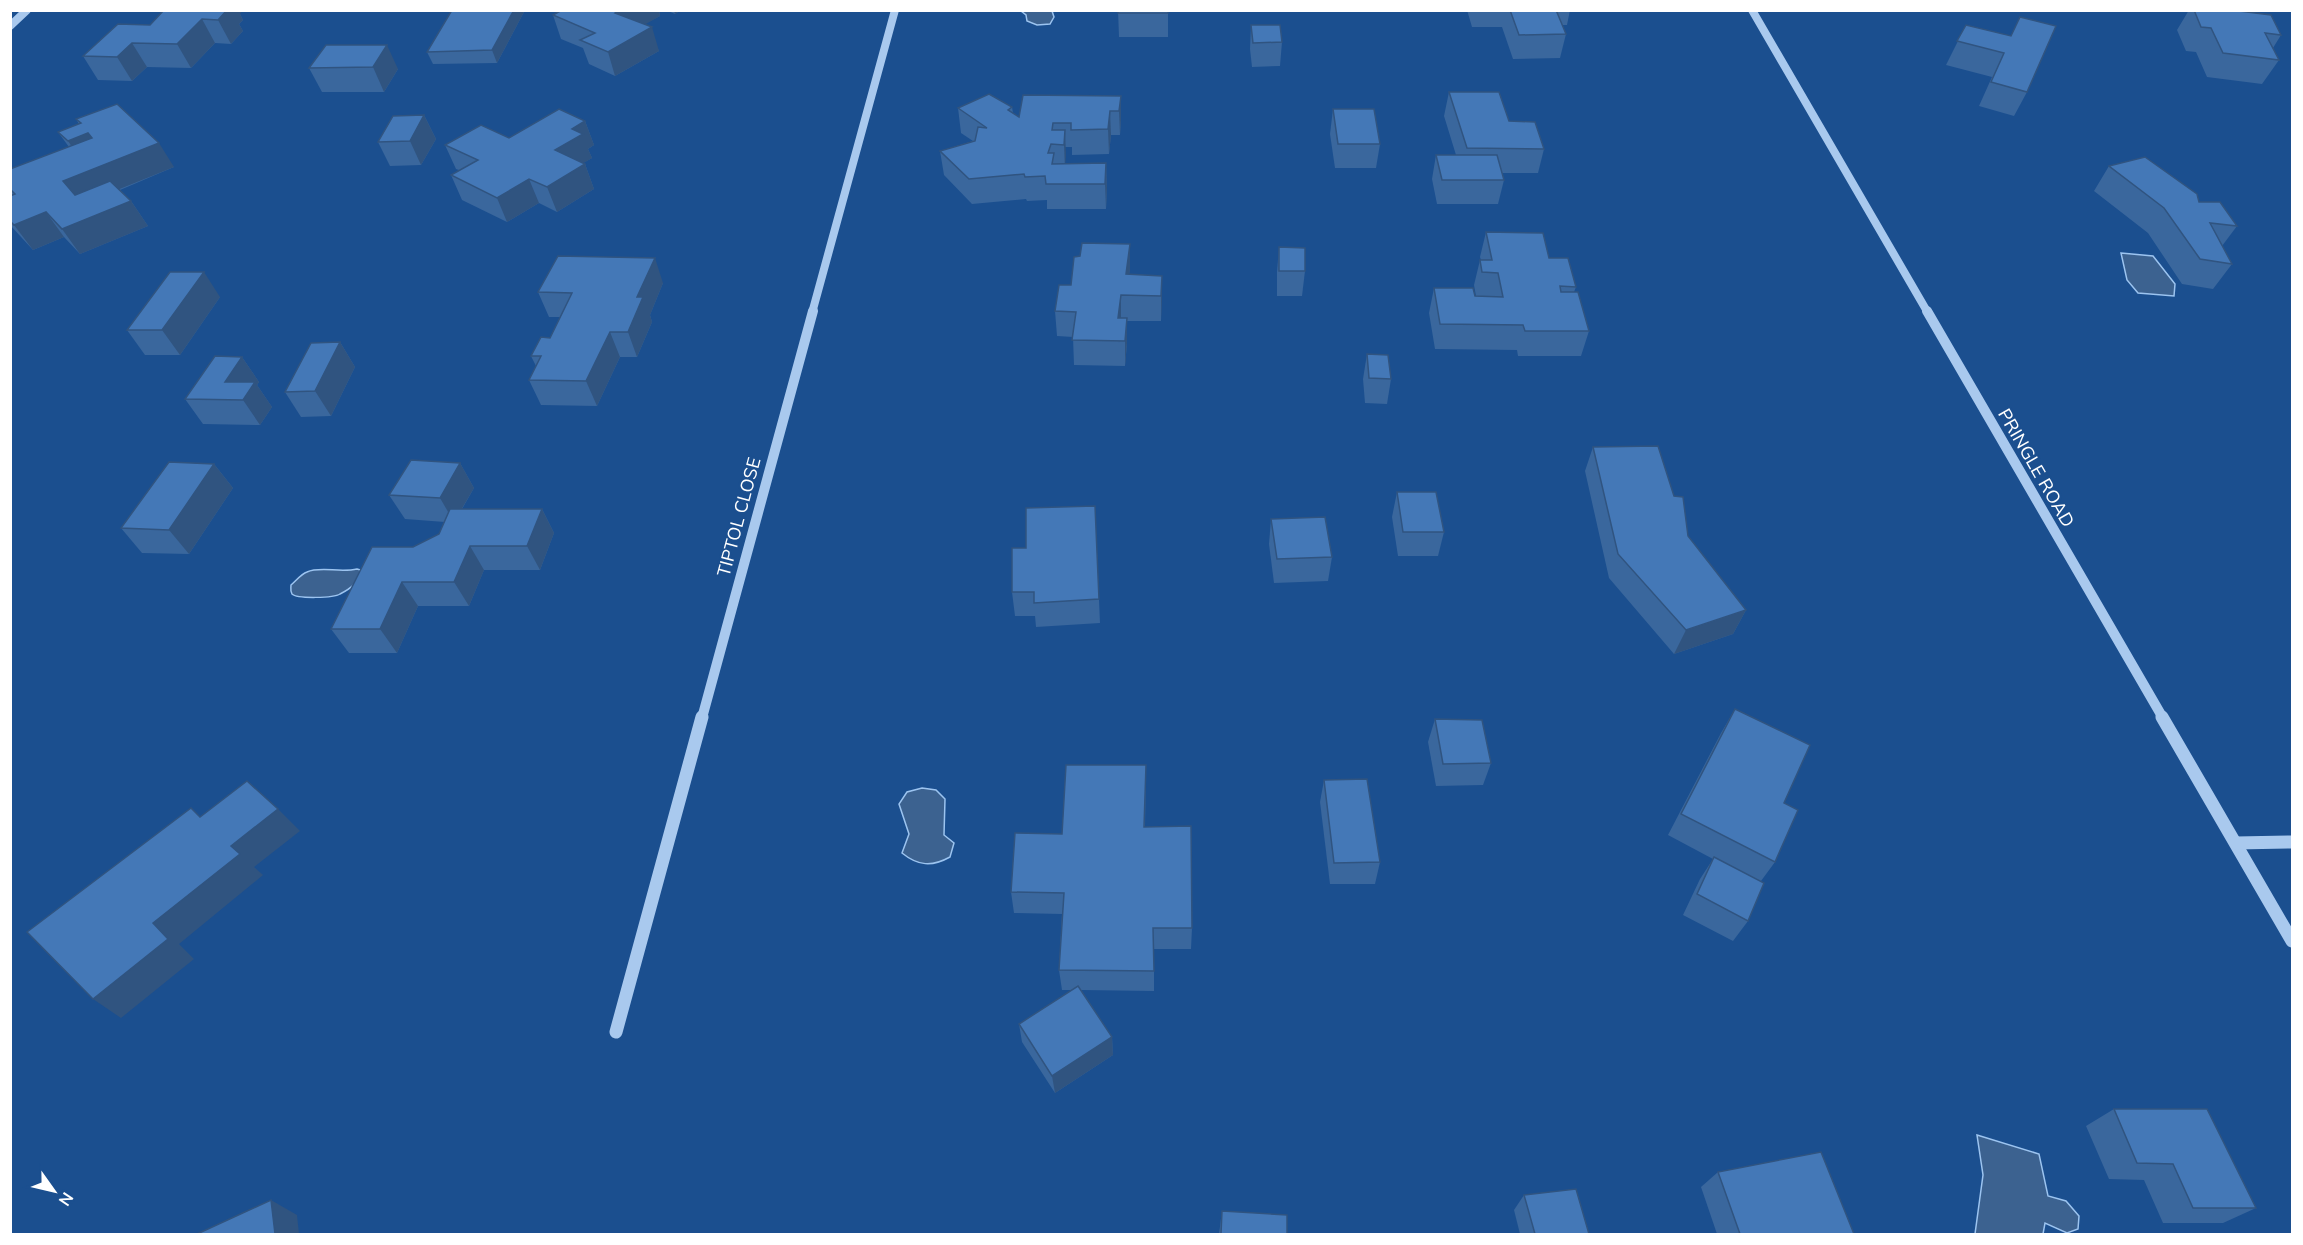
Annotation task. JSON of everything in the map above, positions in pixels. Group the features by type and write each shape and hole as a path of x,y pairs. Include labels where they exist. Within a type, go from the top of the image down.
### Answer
{"street":[{"path":"10,26 27,10"},
{"name":"TIPTOL CLOSE","path":"616,1032 895,10"},
{"name":"PRINGLE ROAD","path":"1752,10 2292,941"},
{"path":"2236,843 2292,842"}],"water":[{"path":"1021,11 1052,11 1054,17 1050,24 1037,25 1027,21 1026,15"},
{"path":"2121,253 2153,256 2175,284 2174,296 2138,293 2127,280"},
{"path":"357,569 364,571 351,587 336,595 308,597 295,596 291,593 291,585 312,570"},
{"path":"922,788 936,790 945,799 944,835 954,843 950,857 931,864 919,863 902,853 909,834 899,804 907,792"},
{"path":"1977,1135 2039,1154 2048,1196 2066,1201 2079,1216 2078,1229 2067,1233 2045,1223 2043,1234 1975,1234 1983,1175"}],"building":[{"path":"164,10 227,10 218,20 202,19 177,44 132,43 117,57 83,56 118,24 150,25"},
{"path":"452,10 514,10 492,50 427,52"},
{"path":"562,10 619,10 615,13 652,27 608,52 580,40 595,33 553,15"},
{"path":"1118,10 1168,10 1168,13 1118,13"},
{"path":"1510,10 1556,10 1566,34 1519,35"},
{"path":"2194,10 2231,10 2271,15 2281,35 2265,33 2279,60 2223,53 2211,28 2201,27"},
{"path":"2020,17 2056,26 2027,92 1991,82 2004,53 1957,41 1966,25 2011,36"},
{"path":"1251,25 1280,25 1282,42 1253,43"},
{"path":"326,45 387,45 373,67 309,68"},
{"path":"1449,92 1499,92 1509,121 1535,122 1544,149 1467,148"},
{"path":"989,94 1012,107 1008,110 1019,117 1023,95 1121,96 1119,111 1110,111 1108,129 1071,130 1071,123 1053,123 1052,130 1065,130 1064,145 1051,144 1048,153 1054,153 1052,164 1106,163 1105,184 1046,184 1045,176 1025,177 1024,174 969,179 940,151 975,141 978,127 987,128 958,108"},
{"path":"117,104 159,143 63,181 75,195 110,181 131,201 62,229 46,212 14,225 10,221 10,196 15,194 10,189 10,169 92,138 88,133 68,141 58,132 81,123 76,119"},
{"path":"559,109 585,121 572,129 583,134 555,150 585,164 547,187 529,179 497,198 451,175 478,160 445,145 481,125 509,138"},
{"path":"1333,109 1374,109 1380,144 1338,144"},
{"path":"424,115 410,141 378,142 393,116"},
{"path":"1436,155 1497,155 1504,180 1442,180"},
{"path":"2145,157 2197,194 2199,202 2220,202 2237,226 2210,223 2232,264 2200,259 2164,208 2109,166"},
{"path":"1486,232 1543,233 1549,258 1568,258 1576,287 1560,286 1561,292 1578,292 1589,331 1525,331 1523,325 1440,324 1434,288 1473,288 1475,296 1503,297 1498,273 1482,272 1480,260 1492,260"},
{"path":"1082,243 1130,244 1126,274 1162,276 1161,296 1121,295 1118,318 1127,318 1125,341 1072,340 1076,312 1055,311 1059,285 1071,285 1074,257 1080,256"},
{"path":"1279,247 1305,248 1305,271 1279,271"},
{"path":"558,256 655,258 637,297 643,297 628,332 610,332 586,381 529,380 541,356 531,356 541,337 550,338 572,293 538,292"},
{"path":"170,272 204,272 162,330 127,330"},
{"path":"340,342 315,391 285,392 311,343"},
{"path":"1367,354 1388,355 1391,379 1369,378"},
{"path":"215,356 242,357 225,382 255,382 243,400 185,399"},
{"path":"1658,446 1674,496 1683,497 1688,536 1746,610 1686,630 1618,554 1593,447"},
{"path":"411,460 460,463 440,498 389,495"},
{"path":"169,462 214,464 169,530 121,528"},
{"path":"1397,492 1436,492 1444,532 1403,532"},
{"path":"1095,506 1099,599 1034,603 1034,592 1012,592 1012,548 1026,548 1026,508"},
{"path":"450,509 542,509 527,546 470,546 454,582 402,582 380,629 331,629 372,547 413,547 439,534"},
{"path":"1325,517 1332,557 1277,559 1271,519"},
{"path":"1735,709 1810,745 1784,803 1798,810 1775,862 1681,814"},
{"path":"1435,719 1482,720 1491,763 1443,764"},
{"path":"1066,765 1146,765 1144,827 1191,826 1192,928 1153,928 1154,971 1059,970 1064,893 1011,892 1015,833 1062,834"},
{"path":"1367,779 1380,862 1334,863 1324,780"},
{"path":"247,781 278,809 231,846 240,854 153,923 168,939 93,999 27,932 191,808 200,817"},
{"path":"1714,857 1764,883 1748,921 1697,894"},
{"path":"1078,986 1112,1037 1052,1076 1019,1024"},
{"path":"2114,1109 2207,1109 2256,1208 2193,1208 2173,1164 2137,1163"},
{"path":"1821,1152 1854,1234 1740,1234 1718,1172"},
{"path":"1576,1189 1589,1234 1535,1234 1524,1195"},
{"path":"271,1200 275,1234 197,1234"},
{"path":"1222,1211 1287,1215 1287,1234 1221,1234"}]}
